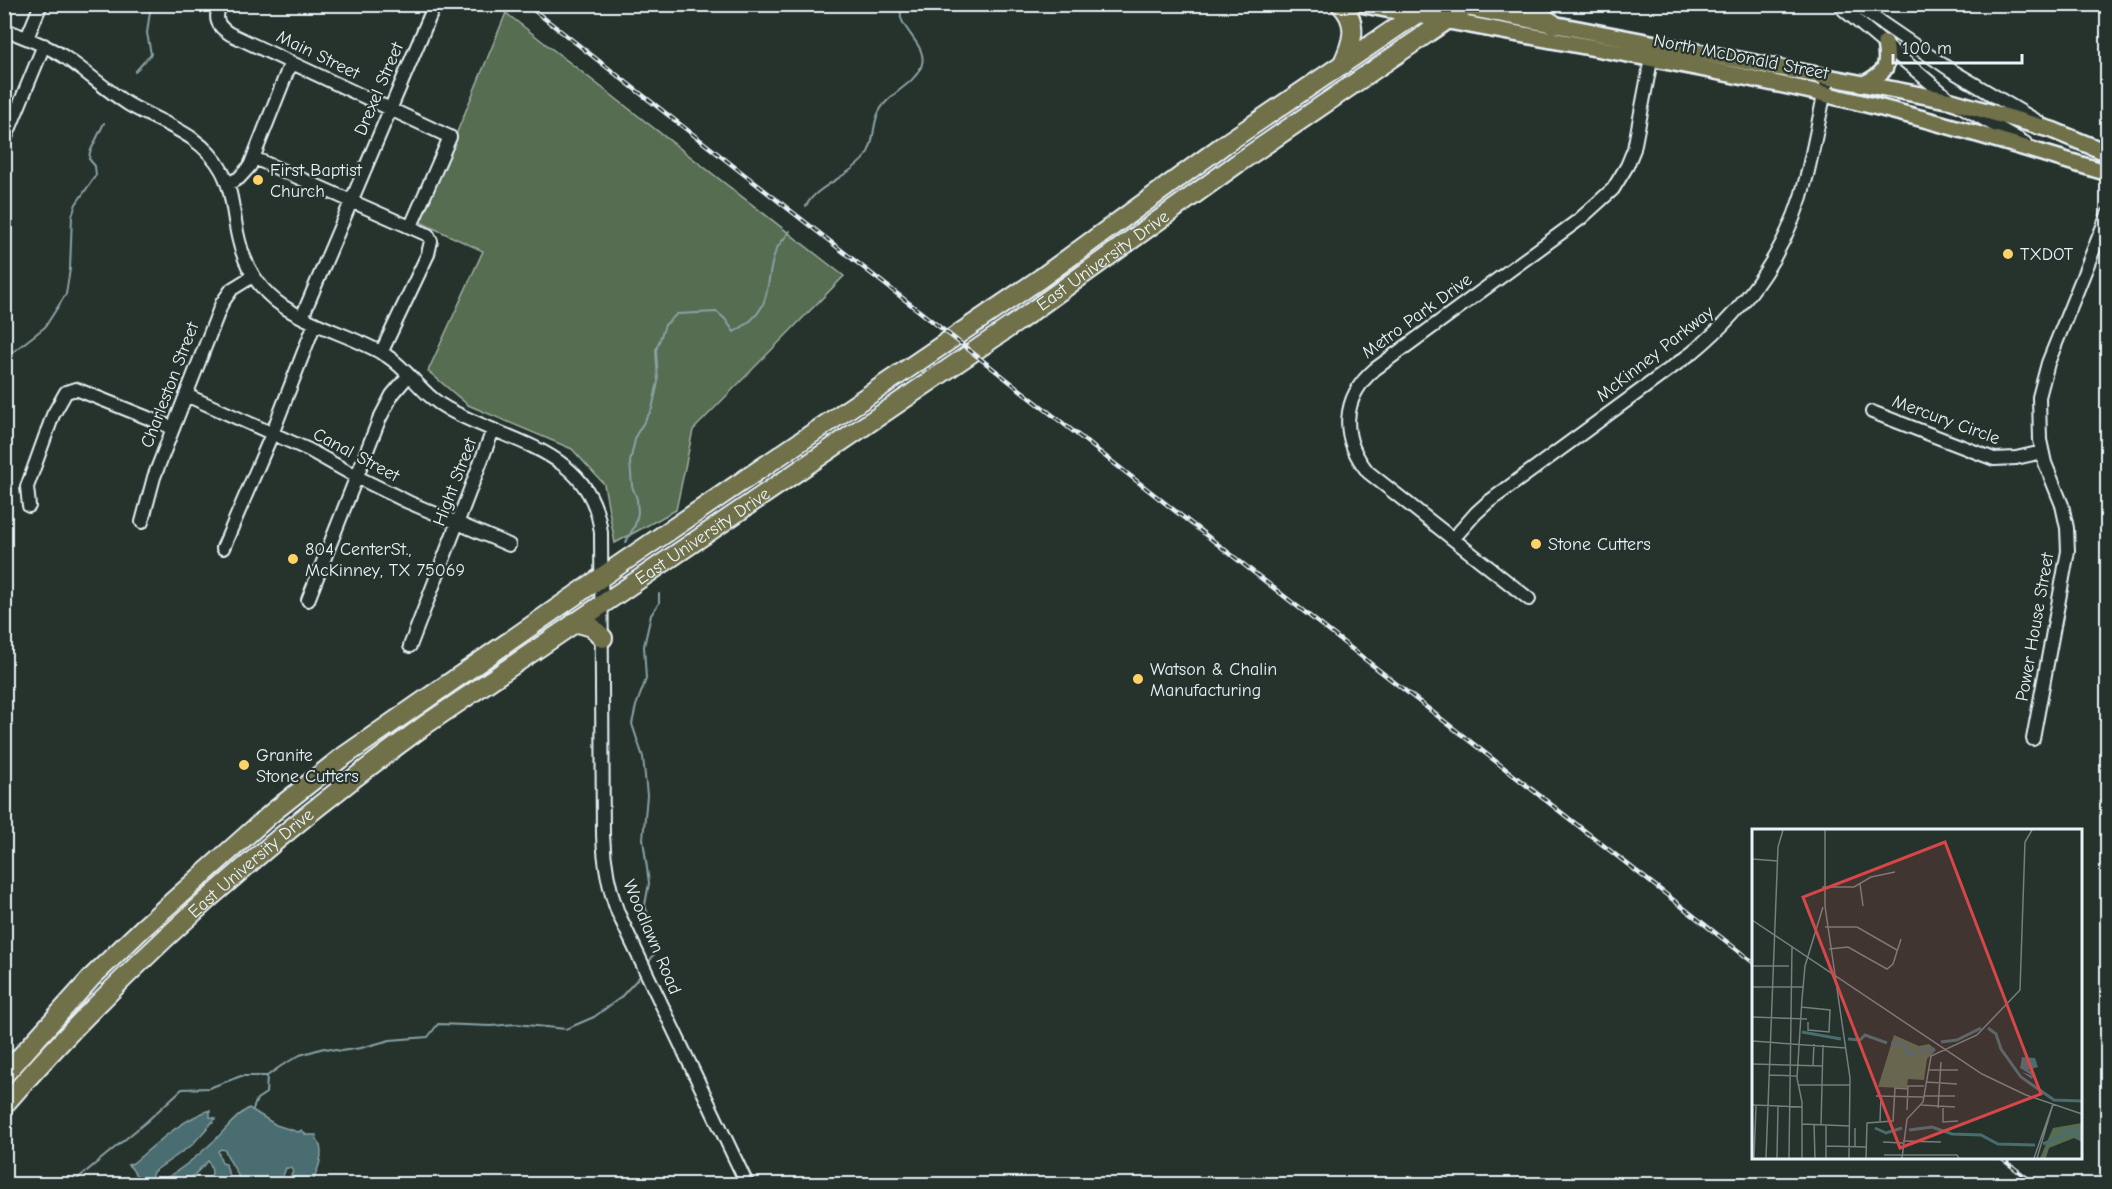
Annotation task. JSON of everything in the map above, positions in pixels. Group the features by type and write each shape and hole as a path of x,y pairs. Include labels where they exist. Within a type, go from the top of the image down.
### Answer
{"highway":[{"path":"1340,4 1350,17 1354,30 1352,42 1342,65"},
{"path":"1534,4 1541,16 1553,24"},
{"name":"East University Drive","path":"4,1105 79,1023 157,945 239,871 308,813 368,767 575,622 1068,287 1457,9"},
{"name":"East University Drive","path":"4,1075 92,977 143,928 273,812 368,739 1041,278 1225,144 1423,10"},
{"path":"1225,144 1238,164"},
{"path":"760,469 773,487"},
{"path":"575,622 592,627 603,638"},
{"path":"453,679 465,698"},
{"path":"143,928 157,945"}],"main road":[{"name":"North McDonald Street","path":"1360,4 1423,10 1457,9 1553,24 1866,83 1952,101 2052,130 2108,153"},
{"name":"North McDonald Street","path":"1457,9 1652,59 1824,94 1917,117 2108,173"},
{"path":"1866,83 1880,75 1886,68 1888,58 1885,43"}],"street":[{"path":"27,38 41,4"},
{"path":"1841,4 1844,10 1952,101 2039,151"},
{"path":"1854,4 1949,69 2052,130"},
{"name":"Drexel Street","path":"302,317 390,110 431,6"},
{"name":"Main Street","path":"218,8 216,17 222,30 450,137 411,226"},
{"name":"Woodlawn Road","path":"4,29 44,45 66,58 126,103 194,138 212,156 228,184 241,248 254,276 274,299 302,317 381,353 398,364 440,405 556,459 573,471 582,483 599,518 601,532 603,835 609,886 623,924 747,1185"},
{"name":"Metro Park Drive","path":"1529,599 1375,478 1362,465 1353,449 1348,431 1349,412 1353,395 1362,381 1375,369 1580,219 1613,189 1635,149 1655,43"},
{"path":"4,142 44,45"},
{"path":"228,184 245,173 254,158 291,62"},
{"name":"McKinney Parkway","path":"1453,539 1487,502 1693,352 1740,307 1768,270 1795,215 1807,175 1828,76"},
{"path":"254,158 428,235 431,247 381,353"},
{"name":"Power House Street","path":"2033,739 2068,551 2067,528 2062,504 2042,452 2038,419 2039,398 2044,376 2108,214"},
{"name":"Charleston Street","path":"142,522 154,477 224,297 236,285 254,276"},
{"path":"224,548 315,323"},
{"path":"308,600 387,403 408,375"},
{"path":"29,506 27,487 53,416 66,392 76,389 173,428"},
{"name":"Canal Street","path":"186,395 321,456 357,477 508,545"},
{"name":"Mercury Circle","path":"1872,412 1994,459 2008,460 2042,452"},
{"name":"Hight Street","path":"410,646 493,430"}],"green space":[{"path":"506,13 844,276 693,430 676,510 615,543 604,484 572,449 468,405 428,371 483,251 420,222"}],"water":[{"path":"249,1108 276,1125 298,1132 302,1130 306,1135 316,1135 321,1155 312,1184 286,1184 293,1172 291,1168 286,1168 280,1184 241,1184 225,1150 221,1149 218,1151 222,1163 226,1164 229,1184 209,1184 212,1172 208,1161 185,1184 166,1185 147,1183 128,1165 179,1126 210,1110 210,1117 216,1118 192,1145 153,1172 151,1178 154,1182 159,1183 195,1157"}],"waterway":[{"path":"135,72 151,54 147,33 151,4"},
{"path":"806,206 818,192 851,170 865,157 876,119 882,107 912,80 921,67 923,60 920,48 901,18 903,4"},
{"path":"4,374 9,366 9,355 45,327 66,294 70,269 72,216 76,204 96,175 95,166 89,159 90,152 104,123"},
{"path":"626,542 635,525 638,513 630,462 636,435 652,409 658,382 656,350 665,325 677,314 717,312 734,332 748,323 762,306 776,250 790,231"},
{"path":"648,964 654,954 652,929 645,905 649,883 643,839 647,795 643,757 632,724 646,679 644,646 651,615 659,603 659,594"},
{"path":"71,1184 182,1089 209,1088 241,1076 267,1076 300,1055 324,1048 341,1051 390,1040 428,1037 438,1024 491,1026 516,1024 566,1029 594,1017 620,998 642,974"},
{"path":"253,1109 257,1099 266,1093 267,1076"}],"railway":[{"path":"526,4 1752,961"},
{"path":"2002,1159 2035,1184"}],"place":[{"name":"First Baptist Church","path":"258,180"},
{"name":"TXDOT","path":"2008,254"},
{"name":"Stone Cutters","path":"1536,544"},
{"name":"804 CenterSt., McKinney, TX 75069","path":"293,559"},
{"name":"Watson & Chalin Manufacturing","path":"1138,679"},
{"name":"Granite Stone Cutters","path":"244,765"}]}
